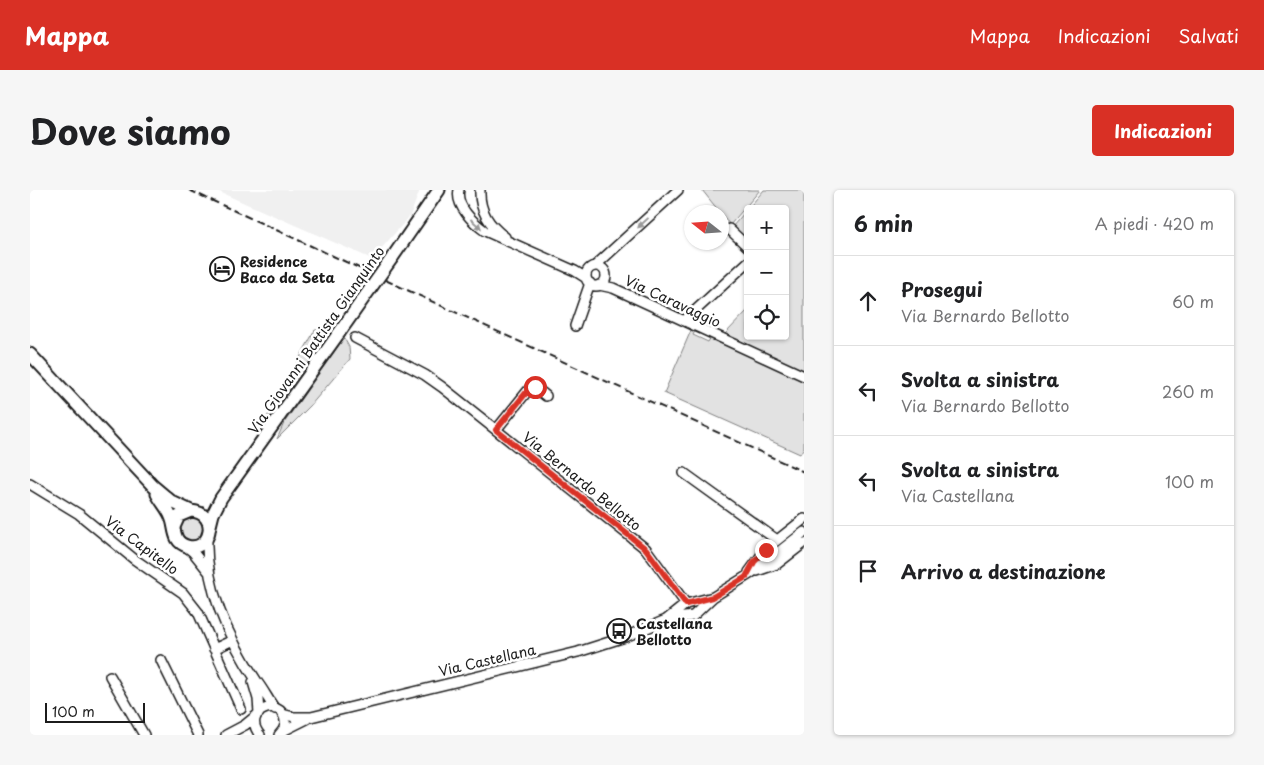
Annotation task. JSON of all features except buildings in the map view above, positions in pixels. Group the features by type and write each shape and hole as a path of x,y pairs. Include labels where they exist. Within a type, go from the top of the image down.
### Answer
{"main road":[{"name":"Via Giovanni Battista Gianquinto","path":"208,534 213,514 222,498 439,193"},
{"path":"30,354 153,486 172,502 206,518 208,534 197,546 184,545 175,536 171,517 153,486"},
{"name":"Via Giovanni Battista Gianquinto","path":"193,511 210,508 222,498"},
{"path":"174,527 179,516 193,511"}],"street":[{"name":"Via Caravaggio","path":"459,190 460,200 474,222 492,235 576,272 594,277 612,288 804,376"},
{"path":"575,326 594,277 678,190"},
{"name":"Via Caravaggio","path":"479,191 482,211 489,223 511,242"},
{"path":"729,229 744,243"},
{"path":"684,321 744,266"},
{"name":"Via Bernardo Bellotto","path":"355,338 425,375 646,549 687,605"},
{"path":"496,430 530,388 535,387 546,396"},
{"path":"684,473 777,540"},
{"name":"Via Capitello","path":"30,484 79,514 134,559 183,593 198,612 241,709"},
{"name":"Via Castellana","path":"748,576 754,562 777,540 804,519"},
{"name":"Via Castellana","path":"279,711 294,717 310,717 564,656 625,637 666,620 692,615 713,597 748,576 804,532"},
{"name":"Via Giovanni Battista Gianquinto","path":"208,534 210,573 232,640 249,670 279,711"},
{"name":"Via Castellana","path":"748,576 777,564 804,543"},
{"name":"Via Giovanni Battista Gianquinto","path":"184,545 193,552 210,573"},
{"name":"Via Castellana","path":"666,620 687,605 713,597"},
{"path":"687,605 696,607 692,615"},
{"path":"214,649 232,640"},
{"path":"161,660 198,735"},
{"name":"Via Giovanni Battista Gianquinto","path":"249,670 257,695 255,725 259,734"},
{"path":"110,676 144,735"},
{"path":"230,733 266,708 279,711 285,723 281,733"},
{"name":"Via Castellana","path":"281,733 310,717"},
{"path":"230,733 242,730 259,734"}],"shaded area":[{"path":"215,190 420,190 410,216 372,259"},
{"path":"702,190 760,190 747,205 744,205 744,209 730,225 729,205 714,205"},
{"path":"764,190 804,190 804,371 725,334 744,314 744,340 789,340 789,205 751,205"},
{"path":"744,213 744,239 732,227"},
{"path":"692,328 696,329 693,335 708,342 711,337 804,381 804,447 800,454 664,393"},
{"path":"315,330 333,330 273,415 260,430"},
{"path":"344,338 349,347 350,359 310,406 277,439 284,423"},
{"path":"191,517 200,520 203,529 200,538 191,541 182,538 179,529 182,520"}],"railway":[{"path":"189,190 804,472"}],"place":[{"name":"Residence Baco da Seta","path":"222,269"},
{"name":"Castellana Bellotto","path":"619,631"}],"route":[{"path":"535,387 530,388 496,430 646,549 686,604 713,597 746,577 754,562 766,550"}]}
